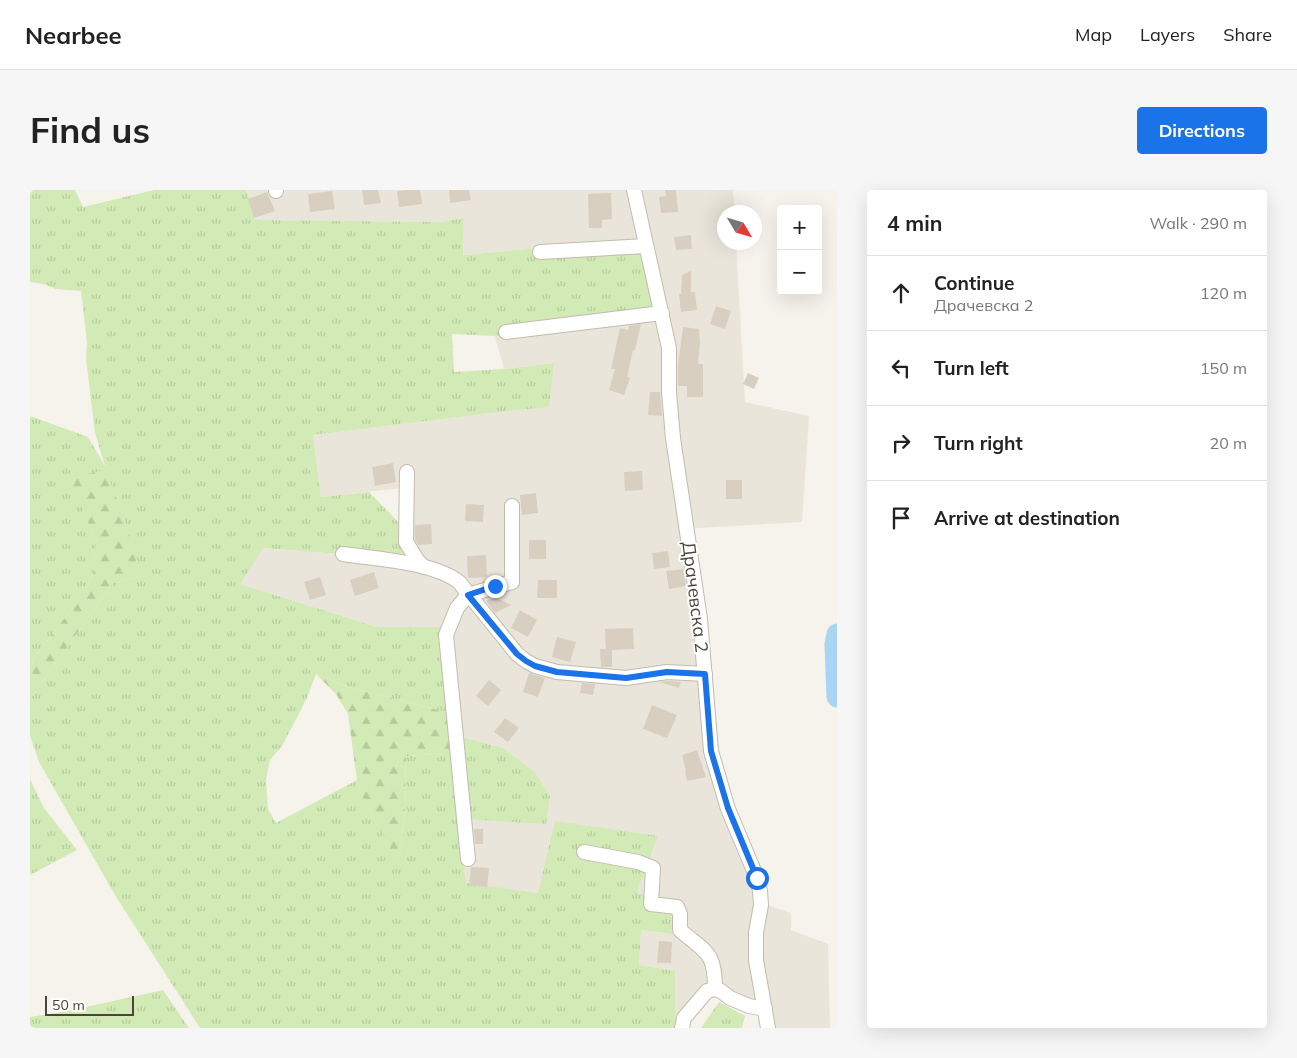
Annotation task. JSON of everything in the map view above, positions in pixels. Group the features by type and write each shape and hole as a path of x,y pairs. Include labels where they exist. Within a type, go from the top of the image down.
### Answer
{"street":[{"name":"Драчевска 2","path":"634,190 669,348 668,392 698,610 711,751 728,808 757,878 760,891 761,905 756,933 756,960 768,1028"},
{"path":"540,252 646,246"},
{"path":"506,332 662,313"},
{"path":"407,472 406,542 417,560 424,567"},
{"path":"468,859 446,635 457,608 468,595 512,582 512,506"},
{"path":"343,554 424,567 450,575 459,582 517,654 535,666 557,672 626,678 667,672 705,674"},
{"path":"584,852 638,862 653,868 651,904 677,907 680,914 680,930 710,955 715,972 715,989"},
{"path":"682,1028 684,1018 707,991 715,989 749,1006 764,1009"}],"shaded area":[{"path":"246,190 733,190 734,205 717,205 717,250 736,250 745,402 809,416 802,522 683,529 712,739 761,903 791,913 791,930 828,944 830,1028 765,1028 759,1007 709,995 675,1028 675,971 639,965 641,930 672,934 637,893 658,836 538,893 465,883 460,819 534,771 503,748 459,736 452,628 377,627 240,584 262,548 403,559 401,525 402,488 321,497 313,435 484,413 554,363 504,369 495,336 655,308 637,239 463,255 464,219 442,222 255,220"}],"green space":[{"path":"30,190 75,190 83,207 154,190 246,190 255,220 442,222 464,218 463,255 637,239 655,308 495,336 452,334 454,372 554,363 549,407 313,435 321,497 369,492 401,525 403,559 263,548 240,584 377,627 452,627 458,715 351,688 316,674 306,700 282,746 270,760 266,780 268,809 276,823 357,780 358,788 394,855 400,852 405,808 406,756 459,752 457,818 466,883 538,893 555,821 658,836 637,893 671,902 672,934 641,930 639,965 675,971 675,1028 200,1028 115,895 39,762 30,736 30,699 113,583 140,577 69,478 97,541 93,574 85,592 34,658 30,673 30,416 88,437 105,466 95,433 86,358 87,342 81,291 56,289 44,284 30,282"},
{"path":"106,470 128,529 140,577 113,583 30,699 30,673 34,658 85,592 93,574 97,541 68,478"},
{"path":"316,674 351,688 458,715 459,752 406,756 405,808 400,852 394,855 358,788 348,714 336,694"},
{"path":"459,736 503,748 534,771 550,796 546,824 464,819"},
{"path":"30,779 44,808 77,850 30,875"},
{"path":"163,990 189,1028 30,1028 30,1017 68,1011"},
{"path":"719,1002 745,1016 742,1028 701,1028"}],"building":[{"path":"362,190 378,190 381,203 364,205"},
{"path":"420,190 422,204 399,207 397,191"},
{"path":"449,190 469,190 471,200 450,203"},
{"path":"665,190 676,190 678,212 661,213 659,197 666,196"},
{"path":"332,191 335,209 310,212 308,194"},
{"path":"267,192 275,211 254,218 248,199"},
{"path":"611,193 612,219 602,220 602,228 589,228 588,194"},
{"path":"691,235 692,249 676,250 674,237"},
{"path":"691,271 691,292 695,292 697,310 681,312 679,294 681,294 682,275"},
{"path":"716,306 731,311 725,329 710,324"},
{"path":"641,324 627,377 630,378 624,395 609,390 615,369 611,369 620,328 628,330 629,326"},
{"path":"683,327 699,329 698,364 703,364 703,397 687,397 687,386 678,386 678,365"},
{"path":"748,373 759,378 754,389 743,384"},
{"path":"650,392 660,392 662,416 648,415"},
{"path":"393,463 396,482 375,486 372,467"},
{"path":"642,471 643,490 625,491 624,472"},
{"path":"726,480 742,480 742,499 726,499"},
{"path":"536,493 538,513 522,515 520,495"},
{"path":"466,504 484,505 483,522 465,521"},
{"path":"431,524 432,544 418,545 415,540 415,525"},
{"path":"529,540 546,540 546,559 529,559"},
{"path":"668,551 670,567 654,569 652,553"},
{"path":"486,555 487,577 468,578 467,556"},
{"path":"684,569 686,586 669,589 666,571"},
{"path":"374,572 379,588 355,596 350,580"},
{"path":"320,577 326,595 310,600 304,582"},
{"path":"538,580 557,580 557,598 537,598"},
{"path":"495,597 511,605 495,613 486,601"},
{"path":"520,610 537,620 528,637 511,628"},
{"path":"633,628 634,649 612,650 612,667 601,667 600,649 606,649 605,629"},
{"path":"557,637 576,642 570,662 552,657"},
{"path":"529,673 545,678 538,697 523,692"},
{"path":"489,680 501,690 488,706 476,696"},
{"path":"659,682 681,682 679,688"},
{"path":"582,683 595,684 593,695 580,693"},
{"path":"652,705 677,715 667,738 643,729"},
{"path":"505,718 519,728 508,742 494,732"},
{"path":"697,750 706,777 687,781 682,755"},
{"path":"474,829 483,829 483,844 475,844"},
{"path":"471,867 489,868 487,887 469,885"},
{"path":"659,941 672,942 671,963 657,963"}],"waterway":[{"path":"837,634 835,644 837,697"}],"route":[{"path":"495,586 468,595 517,654 535,666 557,672 626,678 667,672 705,674 711,751 728,808 757,878"}]}
